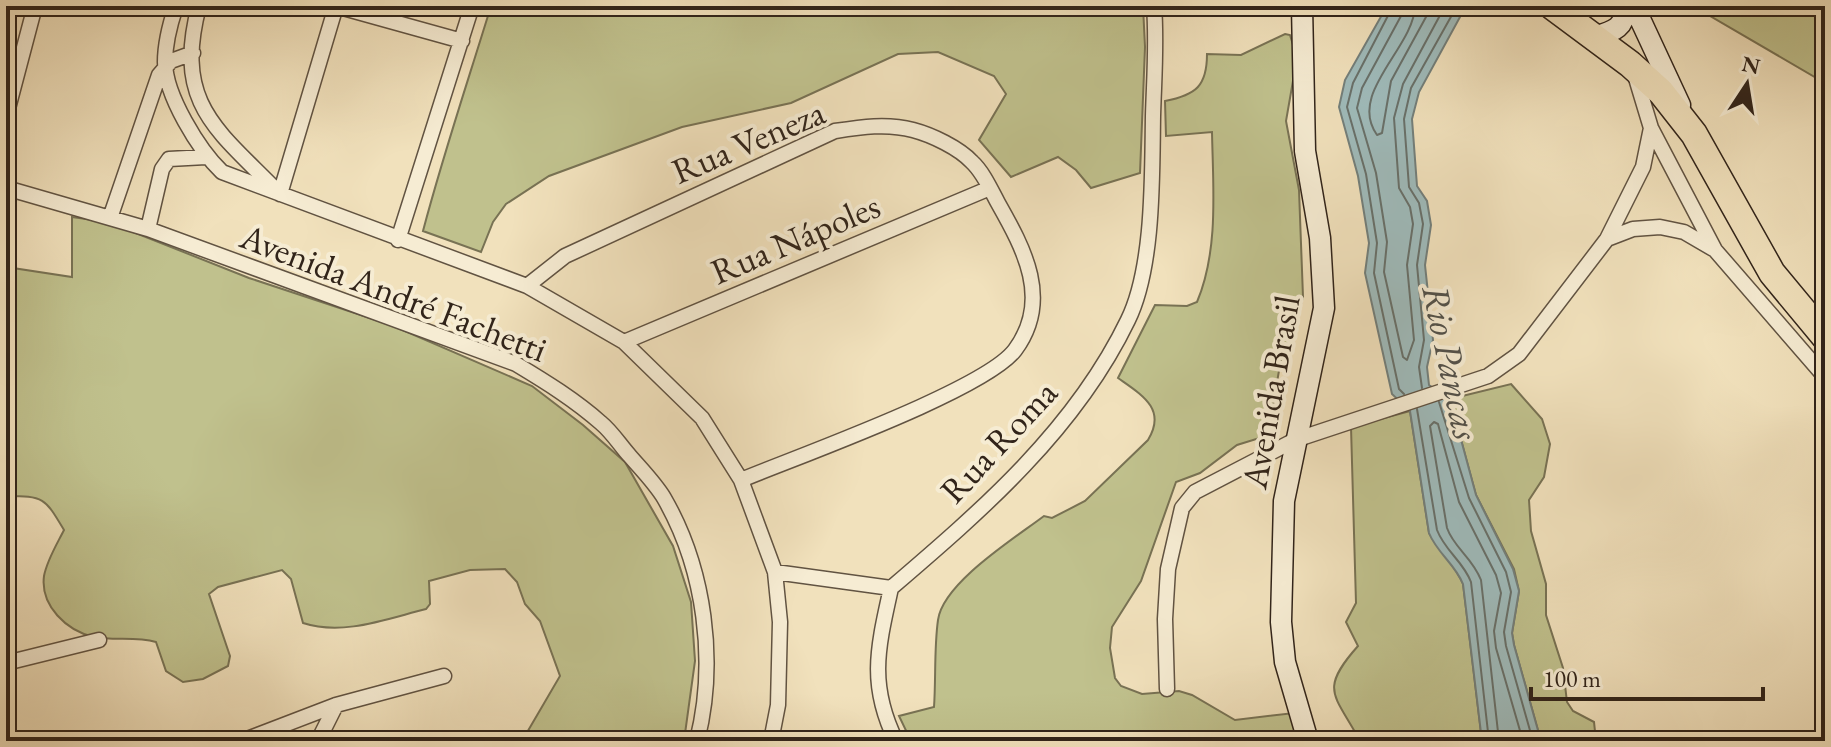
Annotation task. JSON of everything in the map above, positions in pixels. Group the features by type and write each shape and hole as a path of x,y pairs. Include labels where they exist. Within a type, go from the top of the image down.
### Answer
{"highway":[{"path":"1552,6 1630,64 1661,92 1694,134 1765,261 1825,337"}],"main road":[{"name":"Avenida Brasil","path":"1302,6 1304,138 1324,275 1324,308 1284,501 1281,622 1285,662 1308,741"},
{"path":"1595,37 1617,30 1625,17 1626,6"},
{"path":"1634,6 1694,134"}],"street":[{"path":"6,116 35,6"},
{"path":"110,218 164,66 167,35 176,6"},
{"path":"199,6 193,53 195,89 203,111 237,154 280,194"},
{"path":"280,194 336,6 462,41"},
{"path":"398,240 472,6"},
{"name":"Rua Roma","path":"891,588 970,520 1029,462 1072,411 1129,318 1147,247 1152,193 1154,6"},
{"path":"164,66 193,53"},
{"path":"1630,64 1651,128 1715,250 1825,377"},
{"path":"164,66 181,114 206,157 222,172 527,286 624,342 702,418 741,480 775,572 780,636 778,705 771,741"},
{"name":"Rua Veneza","path":"527,286 565,256 835,131 871,125 913,130 972,162 1026,252 1034,291 1029,320 1016,348 1000,367 741,480"},
{"path":"1167,689 1165,619 1168,569 1182,508 1195,492 1295,440 1488,376 1519,354 1607,239 1643,167 1651,128"},
{"path":"148,229 162,169 169,159 206,157"},
{"name":"Avenida André Fachetti","path":"6,188 148,229 516,364 561,391 604,425 662,494 677,522 688,556 706,628 706,686 697,741"},
{"name":"Rua Nápoles","path":"624,342 990,188"},
{"path":"1607,239 1633,229 1660,227 1684,232 1715,250"},
{"path":"775,572 891,588 876,676 881,712 896,741"},
{"path":"6,663 99,640"},
{"path":"242,741 336,705 444,676"},
{"path":"318,741 336,705"}],"green space":[{"path":"491,6 1143,6 1145,47 1140,173 1091,188 1076,170 1058,157 1011,177 979,140 1006,94 994,76 938,52 898,54 791,103 682,127 549,176 506,204 493,222 481,252 423,231"},
{"path":"1693,6 1825,6 1825,83"},
{"path":"1285,34 1290,35 1297,58 1286,121 1299,190 1303,297 1293,334 1281,359 1270,423 1263,437 1237,445 1200,473 1176,482 1141,581 1112,627 1110,648 1115,678 1121,686 1142,694 1179,691 1192,695 1235,720 1294,713 1301,741 911,741 899,716 934,707 938,620 953,591 982,562 1044,516 1052,518 1085,501 1148,440 1153,429 1155,420 1149,404 1118,378 1155,305 1187,306 1197,302 1209,261 1213,218 1212,132 1166,136 1165,101 1185,96 1198,87 1205,74 1207,54 1241,55"},
{"path":"72,217 108,222 249,278 391,325 532,386 583,425 625,462 673,546 691,602 695,661 684,741 522,741 560,676 540,621 525,604 517,582 505,569 470,570 429,581 430,604 426,609 349,627 318,627 303,623 291,579 282,570 218,587 209,594 230,656 228,666 203,679 183,682 166,671 156,642 94,637 65,623 51,607 44,587 47,564 64,530 42,501 6,496 6,267 72,277"},
{"path":"1511,384 1542,419 1550,444 1544,477 1529,500 1531,531 1546,584 1546,615 1563,668 1567,702 1573,711 1594,722 1596,741 1541,741 1512,633 1519,591 1514,569 1476,495 1450,399"},
{"path":"1410,411 1429,533 1463,584 1482,741 1360,741 1335,693 1334,683 1338,673 1358,646 1346,622 1356,603 1351,427"}],"water":[{"path":"1387,6 1466,6 1419,92 1412,119 1417,186 1427,201 1431,225 1425,265 1433,340 1427,367 1429,385 1450,399 1476,495 1513,569 1519,591 1512,633 1541,741 1482,741 1463,584 1429,533 1410,411 1392,394 1365,273 1369,243 1358,176 1339,107 1345,80"}],"water label":[{"name":"Rio Pancas","path":"1451,362"}]}
